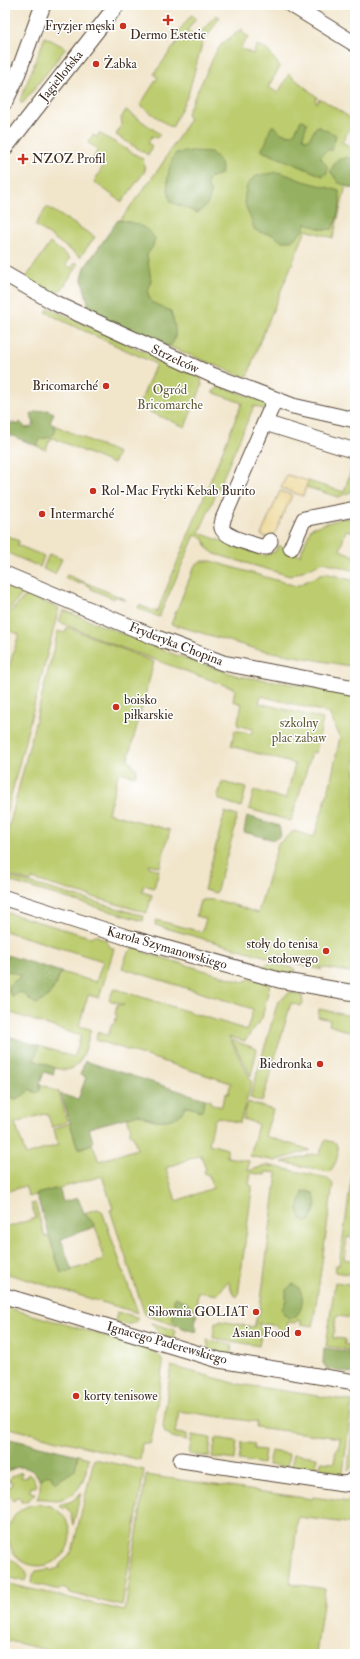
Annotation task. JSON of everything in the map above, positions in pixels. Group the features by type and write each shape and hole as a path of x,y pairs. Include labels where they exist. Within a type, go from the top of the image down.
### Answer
{"street":[{"path":"5,102 20,69 43,5"},
{"name":"Jagiellońska","path":"5,148 118,5"},
{"path":"292,5 355,44"},
{"name":"Strzelców","path":"5,274 55,303 190,366 293,406 355,420"},
{"path":"270,541 266,547 261,547 228,535 223,531 222,526 275,399"},
{"path":"265,423 355,451"},
{"path":"291,548 304,519 355,509"},
{"name":"Fryderyka Chopina","path":"5,574 168,642 223,663 355,688"},
{"name":"Karola Szymanowskiego","path":"5,898 123,936 279,980 355,993"},
{"name":"Ignacego Paderewskiego","path":"5,1296 219,1360 355,1382"},
{"path":"181,1460 343,1484 349,1483 355,1478"}],"green space":[{"path":"191,15 196,18 187,31 199,39 204,33 202,31 216,15 220,17 202,44 188,95 172,128 140,105 158,77 154,74 177,42 173,39"},
{"path":"242,29 243,33 249,37 240,48 253,54 257,45 267,50 280,67 268,87 278,93 289,74 317,97 315,101 317,103 319,99 323,100 355,121 342,142 355,149 355,189 346,186 333,238 306,230 259,344 247,378 118,326 89,306 82,279 85,267 160,167 189,120 187,113 217,50 223,43"},
{"path":"45,37 66,48 23,103 21,103 20,100"},
{"path":"126,110 160,134 157,138 152,136 148,143 152,146 148,155 116,135 122,124 121,118"},
{"path":"301,120 307,123 303,137 305,140 309,139 317,126 336,135 332,150 327,150 322,154 321,158 327,166 327,173 323,176 262,151 272,126 274,126 281,133 290,135 295,132"},
{"path":"99,133 143,159 145,171 122,202 94,182 103,166 93,159 98,149 88,143 93,135 97,137"},
{"path":"192,151 211,152 220,162 222,168 221,174 209,178 207,185 211,193 209,200 207,205 197,213 171,202 168,190 169,170 176,153"},
{"path":"348,157 355,162 355,189 339,183 330,171 337,160"},
{"path":"276,172 339,191 339,210 332,229 322,229 306,223 304,230 291,241 281,241 273,235 259,232 254,229 245,201 247,186 255,177"},
{"path":"47,207 95,237 80,257 35,225"},
{"path":"118,220 139,225 155,238 153,246 147,255 151,280 148,293 151,302 171,311 175,326 175,335 169,347 118,326 98,315 89,306 82,279 85,267"},
{"path":"50,243 70,258 66,265 71,268 76,262 78,265 62,289 54,293 25,279"},
{"name":"Ogród Bricomarche","path":"49,308 201,378 202,386 185,427 138,407 156,364 63,321 46,312"},
{"path":"221,386 268,403 266,410 254,406 199,533 264,556 276,551 278,545 300,555 311,528 343,518 355,519 355,532 346,530 340,550 355,556 355,571 324,562 290,576 215,554 207,548 204,539 195,535 159,617 138,608 139,605 157,612 242,403 212,392"},
{"path":"47,410 54,413 50,423 54,425 56,431 51,437 40,439 37,446 5,433 7,424 13,423 18,425 20,422 26,428 32,427 34,423 31,414"},
{"path":"54,425 118,453 113,464 53,438 49,441 46,450 37,446 40,439 56,431"},
{"path":"355,458 355,479 351,492 338,497 306,487 308,481 344,492"},
{"path":"5,535 19,541 17,545 44,556 40,567 5,552"},
{"path":"49,554 62,559 55,574 43,569"},
{"path":"203,561 211,561 296,586 325,573 355,581 355,667 256,649 171,624 195,565"},
{"path":"67,575 125,599 126,601 115,596 114,599 91,589 91,587 81,582 80,584 65,578"},
{"path":"5,586 23,593 5,615"},
{"path":"26,595 59,608 5,819 5,680 19,634 9,631 8,633 5,632 5,618"},
{"name":"szkolny plac zabaw","path":"63,610 176,655 238,676 308,686 355,695 355,973 319,967 322,970 286,961 280,954 277,959 274,959 155,925 156,920 202,932 206,919 196,916 200,901 205,900 220,901 258,913 278,844 294,831 314,837 330,785 340,737 329,713 261,696 259,703 323,719 316,753 312,752 291,821 249,809 254,790 286,799 295,764 231,746 235,730 251,734 253,729 237,725 242,704 233,701 235,689 117,646 59,622"},
{"path":"67,627 154,662 128,759 137,770 135,776 119,772 108,813 170,830 160,867 149,864 149,867 159,870 154,888 144,885 142,892 152,895 147,913 32,879 31,882 5,874 5,843 58,631 65,633"},
{"path":"222,782 246,788 241,807 217,799"},
{"path":"225,812 237,816 216,893 204,890"},
{"path":"247,816 279,826 281,835 274,840 244,832"},
{"path":"5,876 144,916 143,921 5,880"},
{"path":"5,912 90,937 95,935 106,940 110,947 114,949 99,998 88,995 79,1026 91,1029 86,1048 80,1060 71,1069 58,1069 34,1060 39,1046 74,1057 81,1036 5,1011 5,970 21,975 13,982 9,992 12,996 21,992 26,995 30,1001 47,997 49,992 56,985 60,973 96,982 103,961 5,931"},
{"path":"135,947 142,948 143,952 243,982 251,978 270,984 262,1018 245,1041 229,1037 252,1082 240,1122 218,1117 214,1121 209,1144 227,1149 227,1157 249,1161 248,1171 267,1165 327,1178 333,1184 313,1326 301,1324 301,1321 297,1320 296,1323 288,1322 286,1332 278,1330 278,1326 258,1323 262,1330 259,1346 213,1338 215,1323 219,1323 220,1321 254,1327 257,1316 259,1316 277,1173 266,1172 265,1175 251,1173 249,1185 252,1186 252,1190 238,1296 234,1296 228,1281 217,1295 198,1292 196,1310 176,1297 173,1316 177,1326 145,1315 110,1210 113,1209 102,1176 29,1197 25,1186 5,1192 5,1093 7,1096 30,1089 33,1092 38,1092 41,1088 40,1084 59,1092 67,1122 52,1127 47,1113 15,1123 26,1155 58,1145 54,1129 70,1123 78,1149 92,1144 99,1161 137,1149 133,1135 130,1135 129,1131 131,1130 127,1116 139,1114 151,1119 165,1120 173,1117 185,1106 201,1111 205,1099 211,1100 210,1103 221,1107 226,1093 228,1094 231,1083 96,1040 97,1032 108,1035 112,1024 114,1025 117,1015 115,1014 117,1005 124,1005 109,1000 113,990 116,989 247,1030 253,1009 122,968 127,954","holes":["201,1155 206,1170 204,1171 205,1174 208,1174 213,1188 176,1201 166,1168"]},
{"path":"5,955 64,973 60,974 54,987 45,999 36,1004 21,992 12,996 9,992 9,985 21,975 5,970"},
{"path":"270,962 294,968 296,978 263,970 264,966"},
{"path":"291,992 302,996 303,1003 301,1006 291,1003 262,1102 250,1098 278,1001"},
{"path":"319,1009 355,1017 355,1034 329,1025 330,1020 318,1017"},
{"path":"5,1035 39,1046 34,1060 55,1068 53,1075 44,1072 40,1084 40,1091 36,1093 30,1089 24,1095 16,1099 6,1096"},
{"path":"232,1040 257,1049 251,1076"},
{"path":"85,1061 205,1099 202,1111 185,1106 180,1115 176,1118 154,1120 139,1114 89,1128 93,1142 92,1144 78,1149 61,1094 78,1100 86,1077 80,1075"},
{"path":"248,1102 273,1110 265,1136 310,1150 275,1161 250,1156 258,1124 243,1119"},
{"path":"325,1140 336,1143 338,1151 336,1162 329,1172 282,1162 313,1154 319,1155"},
{"path":"355,1156 355,1238 347,1237 344,1259 355,1261 355,1275 335,1272 336,1265 339,1265"},
{"path":"59,1188 63,1202 78,1198 84,1213 94,1224 94,1227 61,1239 72,1271 61,1273 36,1194"},
{"path":"306,1191 313,1193 316,1203 312,1218 307,1222 301,1219 298,1209 303,1192"},
{"path":"35,1203 45,1237 49,1236 61,1273 104,1260 100,1246 101,1243 94,1224 84,1213 97,1209 102,1211 138,1313 5,1273 5,1228 36,1218 31,1204"},
{"path":"335,1282 355,1285 355,1318 336,1316 333,1338 345,1339 345,1345 349,1345 350,1340 355,1341 355,1351 326,1346"},
{"path":"295,1284 300,1291 302,1306 295,1317 290,1318 286,1316 282,1309 286,1300 286,1290 291,1285"},
{"path":"176,1297 191,1306 191,1312 197,1315 195,1323 197,1330 195,1332 180,1327 174,1322 172,1314 174,1299"},
{"path":"5,1307 154,1350 161,1358 163,1364 153,1432 150,1444 142,1443 140,1460 5,1427"},
{"path":"117,1312 137,1317 138,1319 136,1322 130,1324 115,1322"},
{"path":"151,1323 175,1330 173,1340 160,1335"},
{"path":"207,1340 232,1345 230,1357 209,1350"},
{"path":"324,1348 355,1353 355,1374 327,1369 323,1363"},
{"path":"171,1366 238,1384 352,1401 343,1473 338,1476 320,1473 321,1462 334,1463 336,1450 339,1449 340,1438 256,1427 257,1422 179,1411 175,1433 187,1434 187,1440 171,1437 165,1433 163,1427"},
{"path":"355,1404 355,1460 353,1466 348,1471"},
{"path":"192,1435 211,1438 209,1457 189,1454"},
{"path":"5,1438 89,1458 86,1472 77,1490 72,1495 57,1500 37,1499 40,1490 40,1482 37,1475 32,1470 26,1467 19,1467 12,1469 5,1475"},
{"path":"5,1438 78,1455 75,1470 55,1483 51,1475 47,1475 40,1480 33,1471 24,1467 14,1468 5,1475"},
{"path":"216,1438 237,1441 235,1460 212,1457"},
{"path":"242,1442 254,1444 254,1449 265,1450 263,1464 239,1460"},
{"path":"271,1451 289,1454 287,1467 268,1465"},
{"path":"294,1454 317,1457 316,1472 291,1468"},
{"path":"94,1459 144,1470 122,1606 70,1593 70,1591 61,1588 60,1590 31,1583 32,1577 36,1571 50,1569 51,1571 60,1567 59,1565 69,1556 73,1548"},
{"path":"22,1472 21,1477 26,1478 28,1474 34,1479 36,1487 31,1487 30,1492 35,1493 27,1501 21,1502 21,1498 16,1497 14,1501 9,1495 6,1487 11,1487 12,1482 8,1481 12,1476"},
{"path":"146,1475 312,1499 313,1497 349,1502 351,1488 355,1488 355,1524 298,1517 290,1583 325,1589 316,1654 63,1654 5,1640 5,1583 125,1611"},
{"path":"81,1493 73,1525 72,1515 66,1507 64,1509 59,1505 72,1501"},
{"path":"39,1504 51,1507 61,1513 67,1523 70,1535 67,1547 61,1557 51,1563 39,1566 27,1563 17,1557 11,1547 8,1535 11,1523 17,1513 27,1507"},
{"path":"5,1547 7,1552 6,1554 26,1572 27,1574 25,1581 5,1577"}],"sand":[{"path":"287,475 308,481 303,496 281,488"},
{"path":"280,491 292,495 272,540 261,535"}],"place":[{"name":"Dermo Estetic","path":"168,20"},
{"name":"Fryzjer męski","path":"123,26"},
{"name":"Żabka","path":"96,64"},
{"name":"NZOZ Profil","path":"23,159"},
{"name":"Bricomarché","path":"106,386"},
{"name":"Rol-Mac Frytki Kebab Burito","path":"93,491"},
{"name":"Intermarché","path":"42,514"},
{"name":"boisko piłkarskie","path":"116,707"},
{"name":"stoły do tenisa stołowego","path":"326,951"},
{"name":"Biedronka","path":"320,1064"},
{"name":"Siłownia GOLIAT","path":"256,1312"},
{"name":"Asian Food","path":"298,1333"},
{"name":"korty tenisowe","path":"76,1396"}]}
